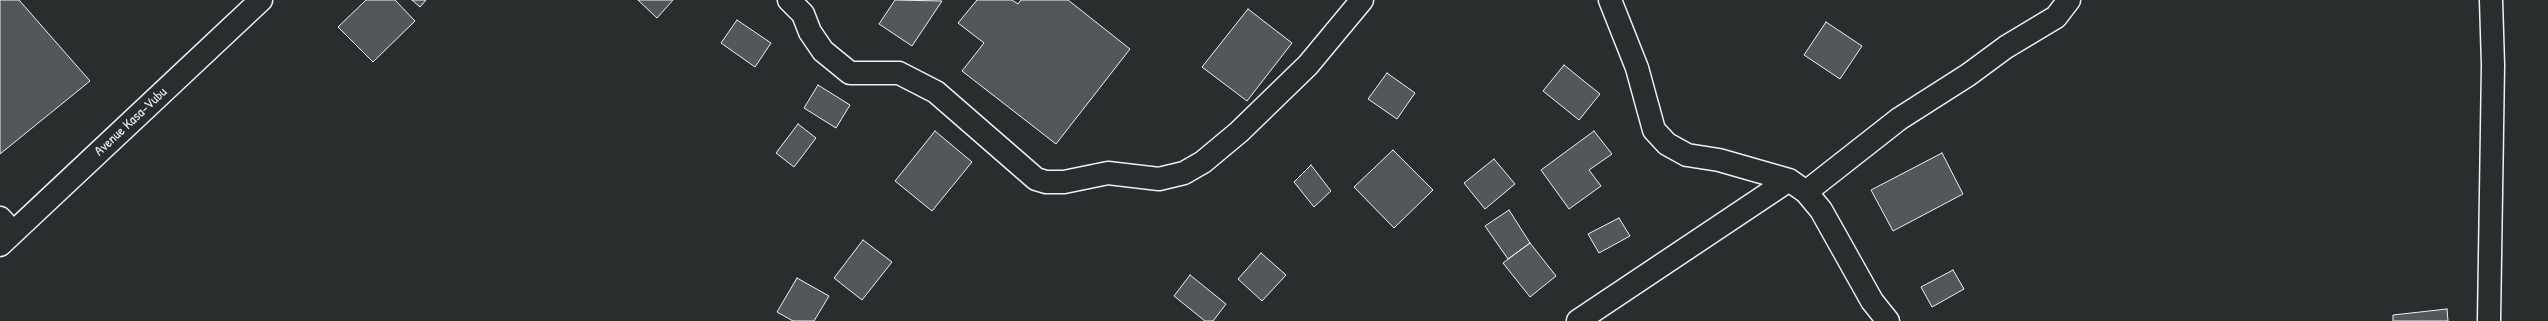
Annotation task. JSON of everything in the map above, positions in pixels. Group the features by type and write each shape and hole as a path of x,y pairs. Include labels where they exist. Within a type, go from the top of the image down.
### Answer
{"main road":[{"name":"Avenue Kasa-Vubu","path":"4,232 261,0"},
{"path":"789,0 803,14 810,32 823,51 850,72 899,73 936,92 1036,179 1046,182 1064,182 1108,173 1159,179 1184,174 1239,132 1308,65 1362,0"},
{"path":"1610,0 1637,68 1654,130 1666,144 1687,155 1719,160 1797,186 1821,210 1872,301 1888,321"},
{"path":"1578,321 1797,186 1968,75 2006,47 2056,17 2069,0"},
{"path":"2489,321 2492,65 2491,0"}],"building":[{"path":"0,0 19,0 90,81 0,154"},
{"path":"366,0 395,0 415,21 373,62 338,27"},
{"path":"412,0 426,0 420,7"},
{"path":"638,0 673,0 657,18"},
{"path":"895,0 942,1 912,46 879,24"},
{"path":"977,0 1012,0 1018,4 1021,0 1068,0 1130,49 1056,144 962,71 984,43 958,23"},
{"path":"1248,9 1292,43 1247,101 1202,67"},
{"path":"737,20 771,43 755,67 721,43"},
{"path":"1826,22 1862,46 1840,79 1804,55"},
{"path":"1564,65 1600,94 1579,120 1543,91"},
{"path":"1387,73 1415,93 1397,119 1368,99"},
{"path":"818,85 850,105 836,128 804,108"},
{"path":"798,124 816,138 794,167 776,153"},
{"path":"935,131 972,162 932,211 895,181"},
{"path":"1594,131 1612,154 1589,170 1601,186 1569,209 1541,170"},
{"path":"1393,150 1433,190 1394,228 1354,187"},
{"path":"1942,153 1963,194 1893,231 1871,190"},
{"path":"1494,159 1515,184 1485,209 1464,183"},
{"path":"1311,165 1331,191 1314,207 1294,182"},
{"path":"1509,210 1530,243 1508,259 1485,226"},
{"path":"1619,218 1630,236 1599,253 1588,234"},
{"path":"863,240 892,262 862,300 834,278"},
{"path":"1530,243 1556,276 1530,297 1503,263"},
{"path":"1261,253 1286,275 1262,301 1238,279"},
{"path":"1953,270 1964,289 1932,307 1921,287"},
{"path":"1190,275 1226,304 1213,321 1205,321 1174,296"},
{"path":"797,278 829,296 814,321 793,321 777,312"},
{"path":"2447,309 2448,321 2393,321 2393,315"}]}
